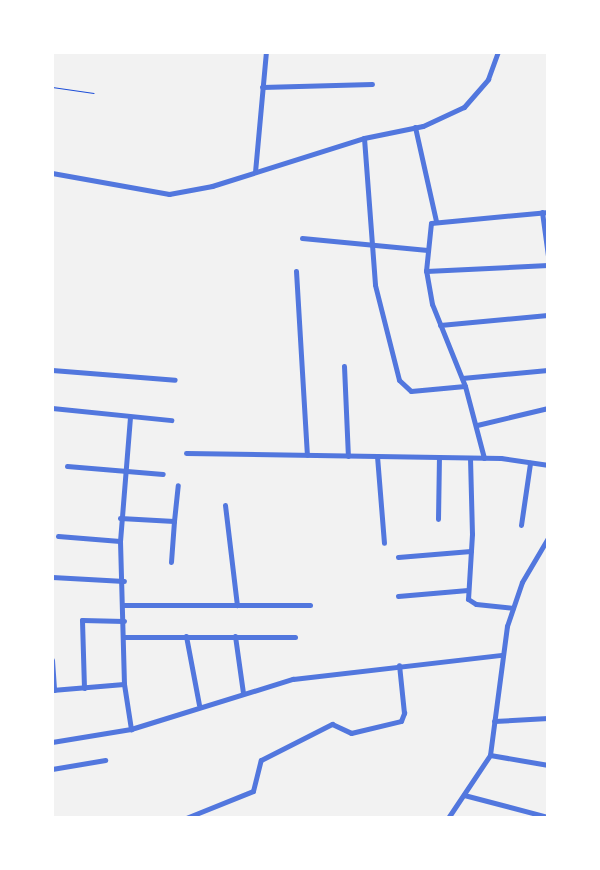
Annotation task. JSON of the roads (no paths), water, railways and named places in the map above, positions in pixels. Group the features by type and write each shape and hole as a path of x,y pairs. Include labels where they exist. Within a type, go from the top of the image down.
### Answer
{"street":[{"path":"255,172 266,52"},
{"path":"52,173 169,194 255,172 364,138 415,127 464,107 488,78 498,52"},
{"path":"262,86 372,84"},
{"path":"415,127 436,221"},
{"path":"364,138 375,285 399,380 411,391 465,386"},
{"path":"484,458 465,386 440,324 426,271 431,223 436,221 545,212 548,256"},
{"path":"302,238 372,248 427,250"},
{"path":"426,271 548,265"},
{"path":"296,271 307,455"},
{"path":"440,324 548,315"},
{"path":"344,366 348,456"},
{"path":"52,370 175,380"},
{"path":"462,378 548,370"},
{"path":"52,408 171,420"},
{"path":"476,425 548,408"},
{"path":"130,417 120,518 120,541 124,581 124,684 131,728"},
{"path":"186,453 484,458 548,465"},
{"path":"377,456 384,543"},
{"path":"438,519 439,458"},
{"path":"470,458 471,551 468,590 470,603 513,608"},
{"path":"520,525 530,463"},
{"path":"66,466 163,474"},
{"path":"171,562 178,485"},
{"path":"225,505 237,605"},
{"path":"120,518 174,521"},
{"path":"58,536 120,541"},
{"path":"448,818 490,755 502,655 513,608 548,538"},
{"path":"398,557 471,551"},
{"path":"52,577 124,581"},
{"path":"398,596 468,590"},
{"path":"124,605 310,605"},
{"path":"84,688 82,620 124,621"},
{"path":"186,636 199,705"},
{"path":"124,637 234,636 295,638"},
{"path":"234,636 243,693"},
{"path":"52,742 131,728 199,705 243,693 348,669 502,655"},
{"path":"52,660 53,690 124,684"},
{"path":"186,818 253,791 261,760 332,724 350,733 401,721 404,713 399,665"},
{"path":"494,721 548,718"},
{"path":"490,755 548,765"},
{"path":"52,769 104,760"},
{"path":"464,795 548,817"}]}
